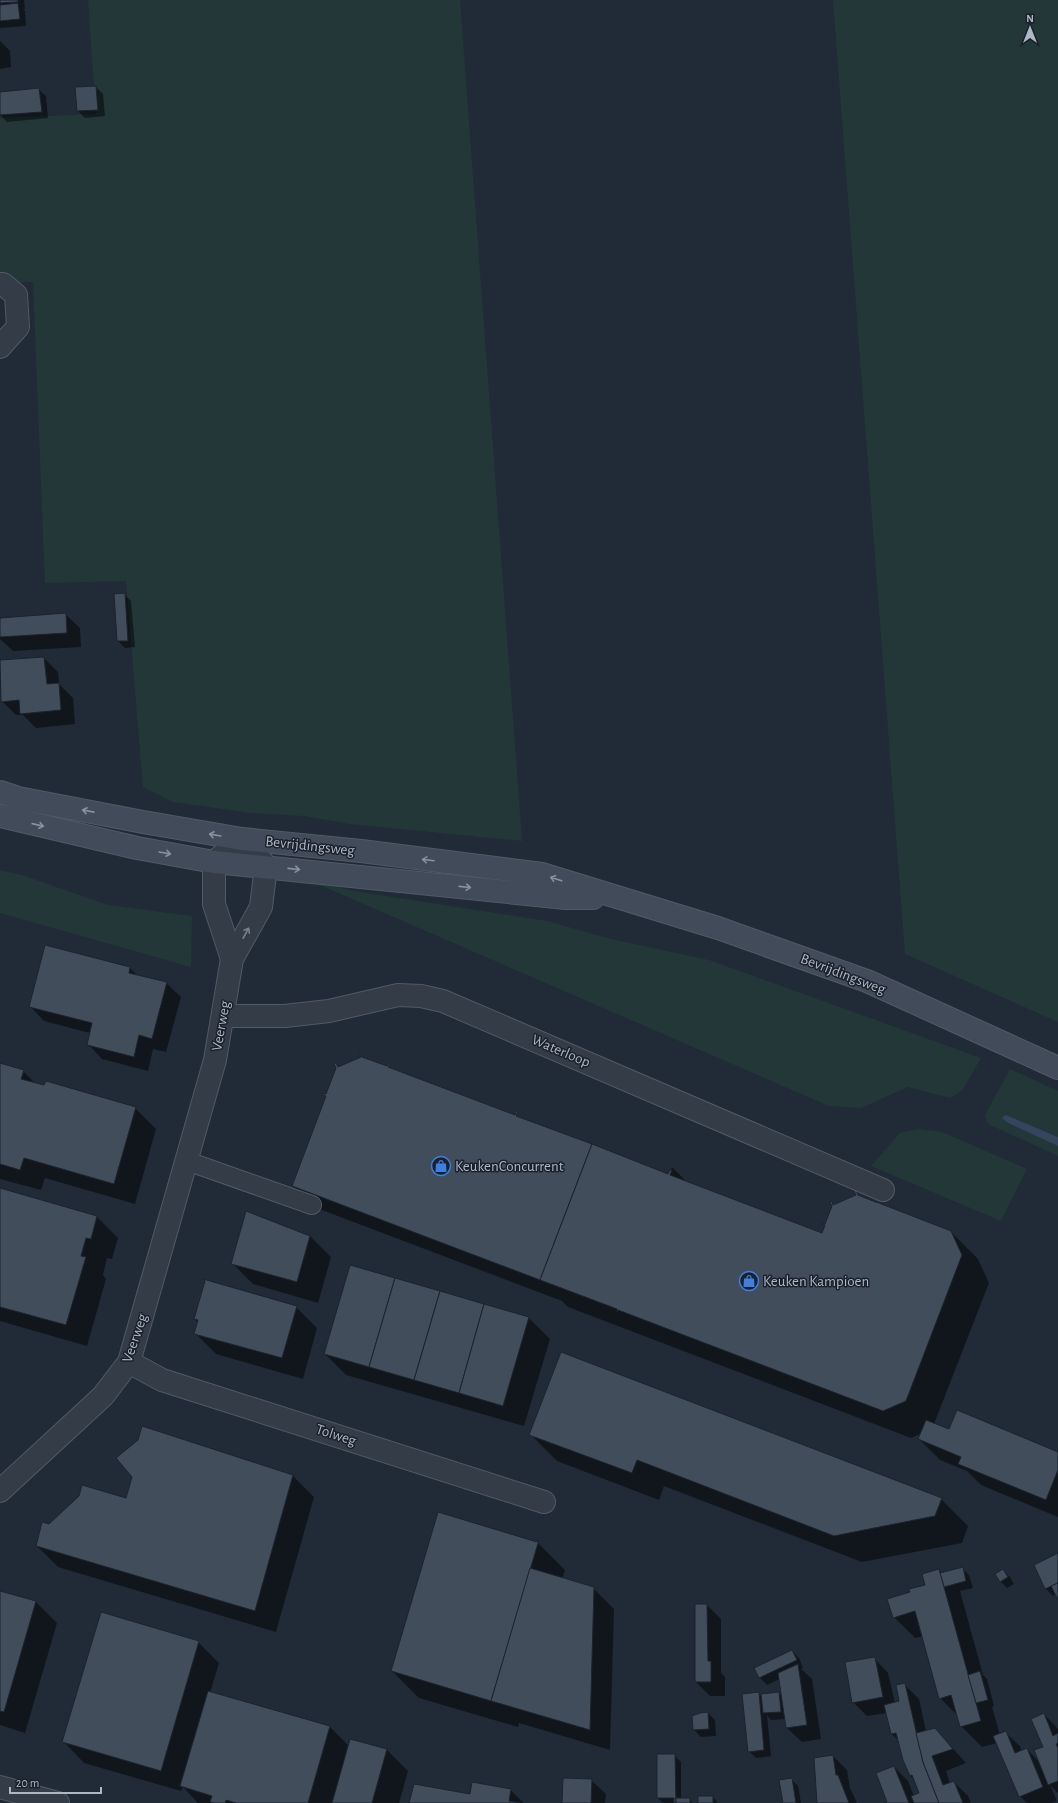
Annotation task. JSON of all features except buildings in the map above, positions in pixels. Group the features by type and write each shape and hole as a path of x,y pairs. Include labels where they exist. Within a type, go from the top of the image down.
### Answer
{"main road":[{"name":"Bevrijdingsweg","path":"0,792 18,798 135,821 242,839 361,851 542,874 718,928 867,981 1058,1068"},
{"name":"Bevrijdingsweg","path":"0,816 136,848 214,862 266,866 566,898 620,899"}],"street":[{"path":"0,284 3,284 16,295 18,326 0,347"},
{"path":"214,862 242,839 266,866"},
{"name":"Veerweg","path":"214,862 214,904 232,960"},
{"name":"Veerweg","path":"0,1491 103,1396 129,1362 216,1060 232,960 261,907 266,866"},
{"name":"Waterloop","path":"224,1016 285,1016 329,1011 398,995 421,996 443,1001 883,1190"},
{"name":"Tolweg","path":"129,1362 162,1380 544,1502"},
{"path":"0,1787 58,1803"}],"lane":[{"path":"187,1162 312,1205"}],"green space":[{"path":"88,0 460,0 522,841 349,824 304,816 251,813 173,802 143,787 126,581 45,583 33,282 0,283 0,118 96,114"},
{"path":"833,0 1058,0 1058,1022 905,954"},
{"path":"0,870 22,875 108,905 192,916 191,967 0,913"},
{"path":"313,882 360,892 547,921 611,939 709,960 981,1058 962,1091 950,1098 908,1087 861,1108 829,1106"},
{"path":"1010,1069 1058,1091 1058,1137 1006,1115 1008,1123 1058,1146 1058,1156 988,1124 985,1115"},
{"path":"918,1129 942,1132 1027,1169 1001,1221 871,1166 900,1133"}],"water":[{"path":"1006,1115 1058,1137 1058,1146 1008,1123 1002,1118"}],"place":[{"name":"KeukenConcurrent","path":"441,1166"},
{"name":"Keuken Kampioen","path":"749,1281"}]}
